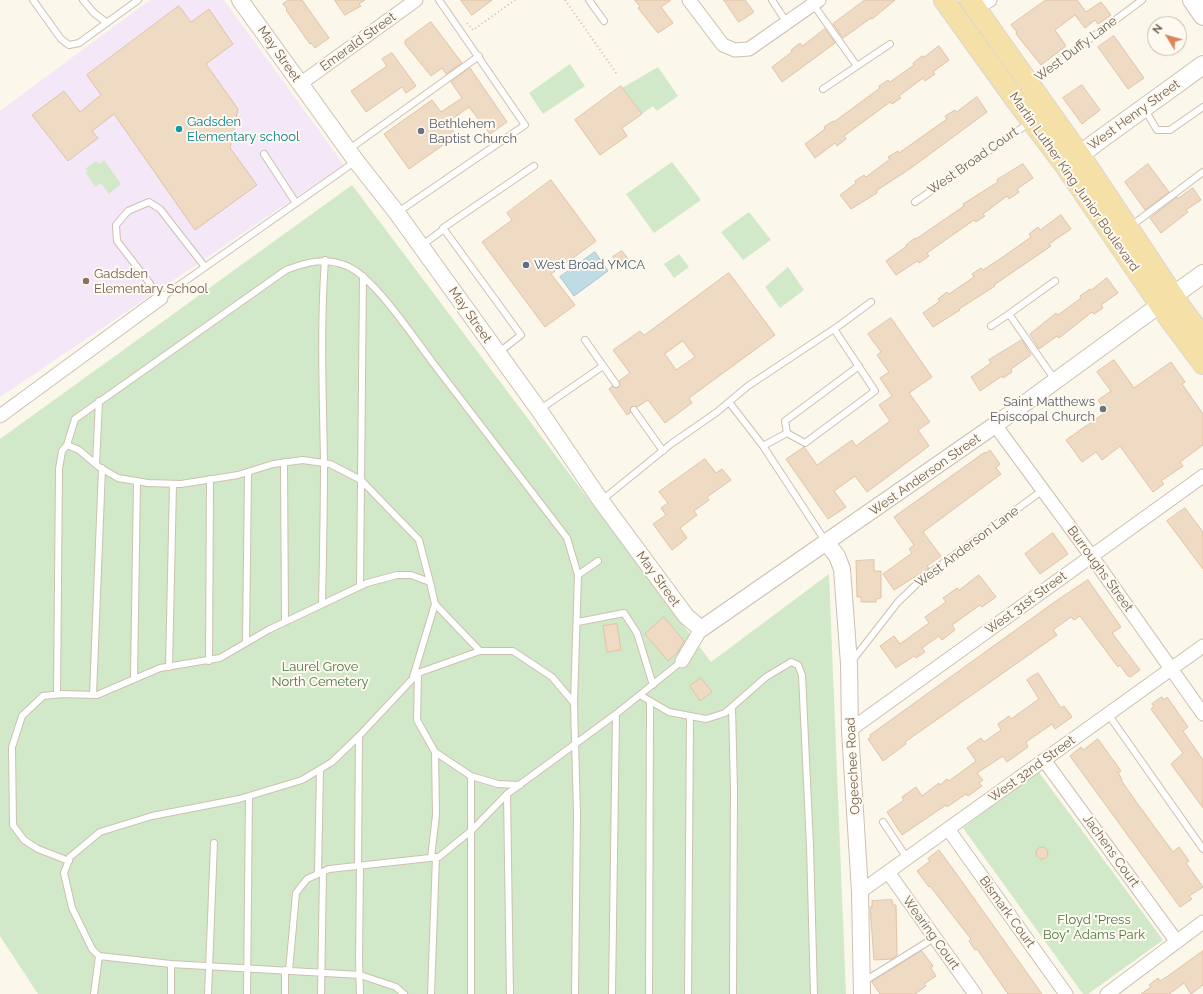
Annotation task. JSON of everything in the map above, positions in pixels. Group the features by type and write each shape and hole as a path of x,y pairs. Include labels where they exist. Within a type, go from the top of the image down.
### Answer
{"main road":[{"name":"Martin Luther King Junior Boulevard","path":"944,0 1032,121 1073,161 1128,228 1203,364"},
{"path":"1192,0 1203,16"},
{"name":"Martin Luther King Junior Boulevard","path":"979,3 1029,84 1073,161 1167,300 1203,337"},
{"name":"West Henry Street","path":"1073,161 1203,65"},
{"name":"West Anderson Street","path":"1167,300 1203,274"}],"street":[{"name":"May Street","path":"240,0 352,156 403,209 421,247 539,410 600,501 686,616 701,629"},
{"name":"Emerald Street","path":"300,84 416,0"},
{"path":"689,0 723,45 735,50 749,49 816,2"},
{"path":"0,416 161,298"},
{"name":"West Anderson Street","path":"701,629 995,425 1167,300"},
{"name":"Burroughs Street","path":"995,425 1091,556 1203,714"},
{"name":"West 31st Street","path":"850,730 1203,476"},
{"name":"Ogeechee Road","path":"827,543 837,556 842,570 849,664 850,730 860,892 862,989"},
{"path":"682,661 701,629"},
{"name":"West 32nd Street","path":"860,892 1203,646"},
{"name":"Jachens Court","path":"1044,760 1177,942"},
{"name":"Bismark Court","path":"948,829 1066,994"},
{"name":"Wearing Court","path":"888,872 974,994"},
{"path":"1107,994 1203,922"}],"lane":[{"path":"33,0 60,40 69,45 79,44 138,0"},
{"path":"82,0 106,23"},
{"path":"403,209 525,125 479,56 439,0"},
{"path":"589,0 604,21"},
{"path":"772,0 787,23"},
{"name":"West Duffy Lane","path":"1029,84 1142,0"},
{"path":"816,2 857,66"},
{"path":"823,89 890,44"},
{"path":"205,267 160,209 149,202 128,211 116,225 118,241 161,298 296,203 352,156 479,56"},
{"path":"1144,108 1157,130 1170,130 1203,107"},
{"name":"West Broad Court","path":"915,202 1032,121"},
{"path":"264,154 296,203"},
{"path":"421,247 444,229 534,166"},
{"path":"1128,228 1203,172"},
{"path":"444,229 521,335 497,354"},
{"path":"322,604 324,463 322,409 323,289 325,260"},
{"path":"57,694 59,469 62,452 67,445 75,419 286,270 305,263 325,260 348,266 363,276 402,322 567,538 578,575 578,622 574,703 577,814 575,994"},
{"path":"360,586 363,276"},
{"path":"991,326 1055,281"},
{"path":"600,501 748,386 834,329 871,302"},
{"path":"1009,314 1056,381"},
{"path":"787,433 805,443 875,391 834,329"},
{"path":"585,340 616,384"},
{"path":"539,410 603,366"},
{"path":"787,433 785,421 859,366"},
{"path":"96,464 99,401"},
{"path":"729,402 764,446 827,543"},
{"path":"634,410 663,451"},
{"path":"764,446 787,433"},
{"path":"67,445 79,450 96,464 118,478 137,481 181,484 248,472 284,462 303,460 330,464 361,480 419,540 430,582 435,604 416,675 417,720 435,752 471,776 498,784 520,785"},
{"path":"284,462 285,622"},
{"path":"93,695 102,468"},
{"path":"246,643 248,472"},
{"path":"210,479 210,661"},
{"path":"134,679 137,481"},
{"path":"169,667 173,484"},
{"name":"West Anderson Lane","path":"849,664 898,602 924,577 1043,490"},
{"path":"578,575 598,561"},
{"path":"68,861 38,849 24,840 13,825 12,747 22,716 43,696 57,694 97,695 160,668 210,661 220,658 285,622 360,586 397,575 411,575 430,582"},
{"path":"435,604 480,651"},
{"path":"578,622 624,613 637,633 653,685"},
{"path":"404,994 360,975 171,964 99,956 92,950 72,908 64,873 68,861 70,857 100,832 152,816 248,796 302,780 332,762 359,736 416,675 480,651 513,652 552,677 574,703"},
{"path":"285,994 296,893 307,879 329,869 439,857 472,830 507,794 616,714 682,661"},
{"path":"640,695 669,712 706,719 725,713 766,677 791,662 798,665 803,682 814,994"},
{"path":"649,994 650,701"},
{"path":"732,707 734,789 733,994"},
{"path":"612,994 616,714"},
{"path":"1108,714 1203,849"},
{"path":"688,994 690,716"},
{"path":"359,736 360,994"},
{"path":"431,994 436,815 435,752"},
{"path":"320,770 320,994"},
{"path":"471,776 471,994"},
{"path":"507,794 510,994"},
{"path":"247,994 248,796"},
{"path":"883,822 908,858"},
{"path":"208,994 214,843"},
{"path":"862,989 934,938"},
{"path":"94,994 99,956"},
{"path":"171,964 171,994"}],"path":[{"path":"464,18 473,30 515,0"},
{"path":"565,0 617,74"}],"shaded area":[{"name":"Gadsden Elementary School","path":"150,0 224,0 344,165 0,397 0,111"}],"green space":[{"path":"570,64 585,86 543,114 529,93"},
{"path":"658,67 678,96 657,111 653,106 642,114 622,88"},
{"path":"104,160 121,184 109,194 101,183 95,187 85,169 96,161 99,164"},
{"path":"672,162 701,200 654,233 626,194"},
{"name":"Laurel Grove North Cemetery","path":"352,185 711,662 829,574 846,994 38,994 0,936 0,439"},
{"path":"749,212 771,240 743,260 721,232"},
{"path":"679,254 689,267 674,278 664,264"},
{"path":"788,267 804,290 780,308 765,287"},
{"name":"Floyd \"Press Boy\" Adams Park","path":"1038,771 1163,940 1088,994 1083,994 963,828"}],"water":[{"path":"595,252 608,271 574,296 560,277"}],"building":[{"path":"289,0 302,0 329,38 315,48 311,43 310,44 283,4"},
{"path":"335,0 365,0 359,4 361,6 345,15"},
{"path":"461,0 492,0 472,15"},
{"path":"635,0 671,0 661,7 673,23 658,33 638,8 640,7"},
{"path":"724,0 745,0 754,12 739,22"},
{"path":"865,0 895,0 872,19 871,18 843,38 833,24"},
{"path":"1046,0 1077,0 1086,12 1101,2 1111,15 1098,24 1095,20 1085,28 1075,15 1055,30 1066,46 1041,65 1016,34 1017,32 1011,25"},
{"name":"Gadsden Elementary school","path":"179,6 191,22 209,9 233,44 206,64 238,109 230,148 257,185 195,230 114,114 92,131 98,138 68,161 32,115 64,91 80,112 101,95 87,75"},
{"path":"431,22 462,63 446,74 442,68 431,76 405,44 405,41"},
{"path":"825,29 835,43 782,82 772,67 792,52 791,50 800,43 802,46"},
{"path":"1114,36 1144,78 1128,89 1098,47"},
{"path":"939,46 949,60 933,72 935,74 925,81 923,78 899,96 901,98 892,104 890,102 844,136 846,139 837,146 835,143 815,158 805,144 825,129 824,127 833,121 834,122 880,88 879,86 888,80 890,82 914,65 913,63 922,56 924,57"},
{"path":"392,53 416,86 406,93 402,87 366,112 351,91 387,66 382,59"},
{"path":"470,68 507,122 490,134 469,107 448,122 456,136 409,169 384,134 432,100 441,112 462,98 451,82"},
{"path":"1082,85 1100,110 1082,124 1063,98"},
{"path":"621,86 642,114 622,128 627,136 600,155 575,120"},
{"path":"977,97 987,112 911,168 876,191 877,193 851,209 840,195 856,183 855,181 864,175 866,177 890,159 888,157 898,151 899,153 947,119 945,116 955,110 956,112"},
{"path":"1023,164 1033,178 1017,189 1019,192 1009,199 1007,196 983,214 985,216 976,222 974,220 927,253 929,256 919,263 917,261 896,275 886,261 907,246 906,245 915,238 916,239 964,206 963,204"},
{"path":"1148,164 1169,192 1145,210 1125,182"},
{"path":"551,180 596,241 551,274 575,305 545,327 482,242 512,220 507,213"},
{"path":"1193,188 1201,200 1186,210 1188,212 1161,233 1150,218 1177,197 1178,198"},
{"path":"1061,215 1071,229 1049,244 1051,246 994,285 995,286 933,327 923,313 940,301 938,299 947,292 949,294 974,277 972,274 981,268 983,270 1031,237 1029,234 1038,227 1040,230"},
{"path":"622,251 628,259 618,265 613,257"},
{"path":"729,273 775,335 689,398 692,403 665,423 648,400 637,407 631,407 630,413 627,415 609,389 612,386 616,388 619,387 619,381 630,373 613,350 640,331 644,335","holes":["683,341 695,357 676,370 665,354"]},
{"path":"1107,278 1118,293 1101,305 1103,308 1094,314 1092,312 1059,338 1057,336 1039,349 1030,334 1056,313 1058,315 1081,298 1080,296"},
{"path":"891,318 932,377 909,393 930,422 918,430 929,446 867,492 855,476 834,491 846,507 828,519 786,459 804,447 817,465 852,440 856,446 890,421 879,405 892,396 880,378 889,372 877,355 881,352 868,334"},
{"path":"1022,340 1031,355 1011,369 1012,372 1003,378 1002,376 980,391 971,377 991,363 989,360"},
{"path":"1114,360 1134,388 1171,362 1185,382 1182,384 1203,414 1203,445 1180,462 1183,466 1161,481 1164,484 1153,492 1120,446 1102,460 1096,452 1082,462 1066,440 1106,412 1098,400 1111,391 1097,372"},
{"path":"990,450 1000,464 996,468 1001,474 923,532 941,556 927,566 929,568 894,590 883,574 912,553 909,549 914,545 894,517 985,452 986,453"},
{"path":"705,459 716,473 722,469 731,480 707,497 709,500 694,511 697,515 680,528 687,538 672,550 653,524 666,515 661,508 668,503 659,492"},
{"path":"1185,508 1203,532 1203,569 1167,521"},
{"path":"1053,533 1068,554 1040,574 1025,554"},
{"path":"874,560 874,571 881,571 881,598 876,599 876,602 861,602 861,597 857,597 856,561"},
{"path":"979,575 996,597 982,607 980,605 952,625 955,630 942,640 939,636 922,648 925,652 916,658 914,656 896,668 880,646 894,636 900,644 929,623 925,617 946,602 943,598 957,588 959,590"},
{"path":"1088,580 1121,627 1112,633 1140,670 1130,677 1127,675 1120,665 1118,667 1080,616 1074,620 1071,617 1053,630 1057,635 905,742 906,744 883,761 868,739 871,737 870,735 1056,601"},
{"path":"664,617 684,641 677,653 668,661 645,634"},
{"path":"617,624 621,650 607,652 603,626"},
{"path":"1038,673 1061,708 1064,706 1072,717 1055,729 1052,724 1026,742 1028,747 1007,762 1003,756 977,773 983,780 979,783 982,786 968,796 966,794 947,807 946,805 902,835 887,812 904,800 902,797 916,787 922,796 939,783 940,785 947,779 949,781 976,761 967,748 981,738 984,742 1001,730 998,724 1009,716 1011,719 1039,699 1027,680"},
{"path":"701,678 712,692 700,701 690,686"},
{"path":"1162,697 1164,700 1167,697 1188,727 1183,731 1203,760 1203,808 1171,764 1183,753 1151,709 1154,706 1152,704"},
{"path":"1098,739 1121,771 1118,773 1122,779 1121,780 1137,803 1173,852 1179,847 1189,861 1186,863 1203,887 1189,896 1192,899 1180,907 1070,756 1081,747 1083,750"},
{"path":"1042,847 1046,849 1048,853 1046,857 1042,859 1038,857 1036,853 1038,849"},
{"path":"939,850 1042,994 1008,994 977,949 975,950 969,941 971,939 917,871 930,861 928,859"},
{"path":"892,900 893,905 896,905 897,955 892,959 874,960 870,907 872,907 872,901"},
{"path":"922,951 933,966 931,968 936,976 924,984 926,986 915,994 880,994 872,982"},
{"path":"1203,951 1203,985 1191,994 1184,983 1169,994 1141,994 1151,987 1149,985 1158,978 1160,981"}],"place":[{"name":"Gadsden Elementary school","path":"179,129"},
{"name":"Bethlehem Baptist Church","path":"421,131"},
{"name":"West Broad YMCA","path":"526,265"},
{"name":"Gadsden Elementary School","path":"86,281"},
{"name":"Saint Matthews Episcopal Church","path":"1103,409"}]}
